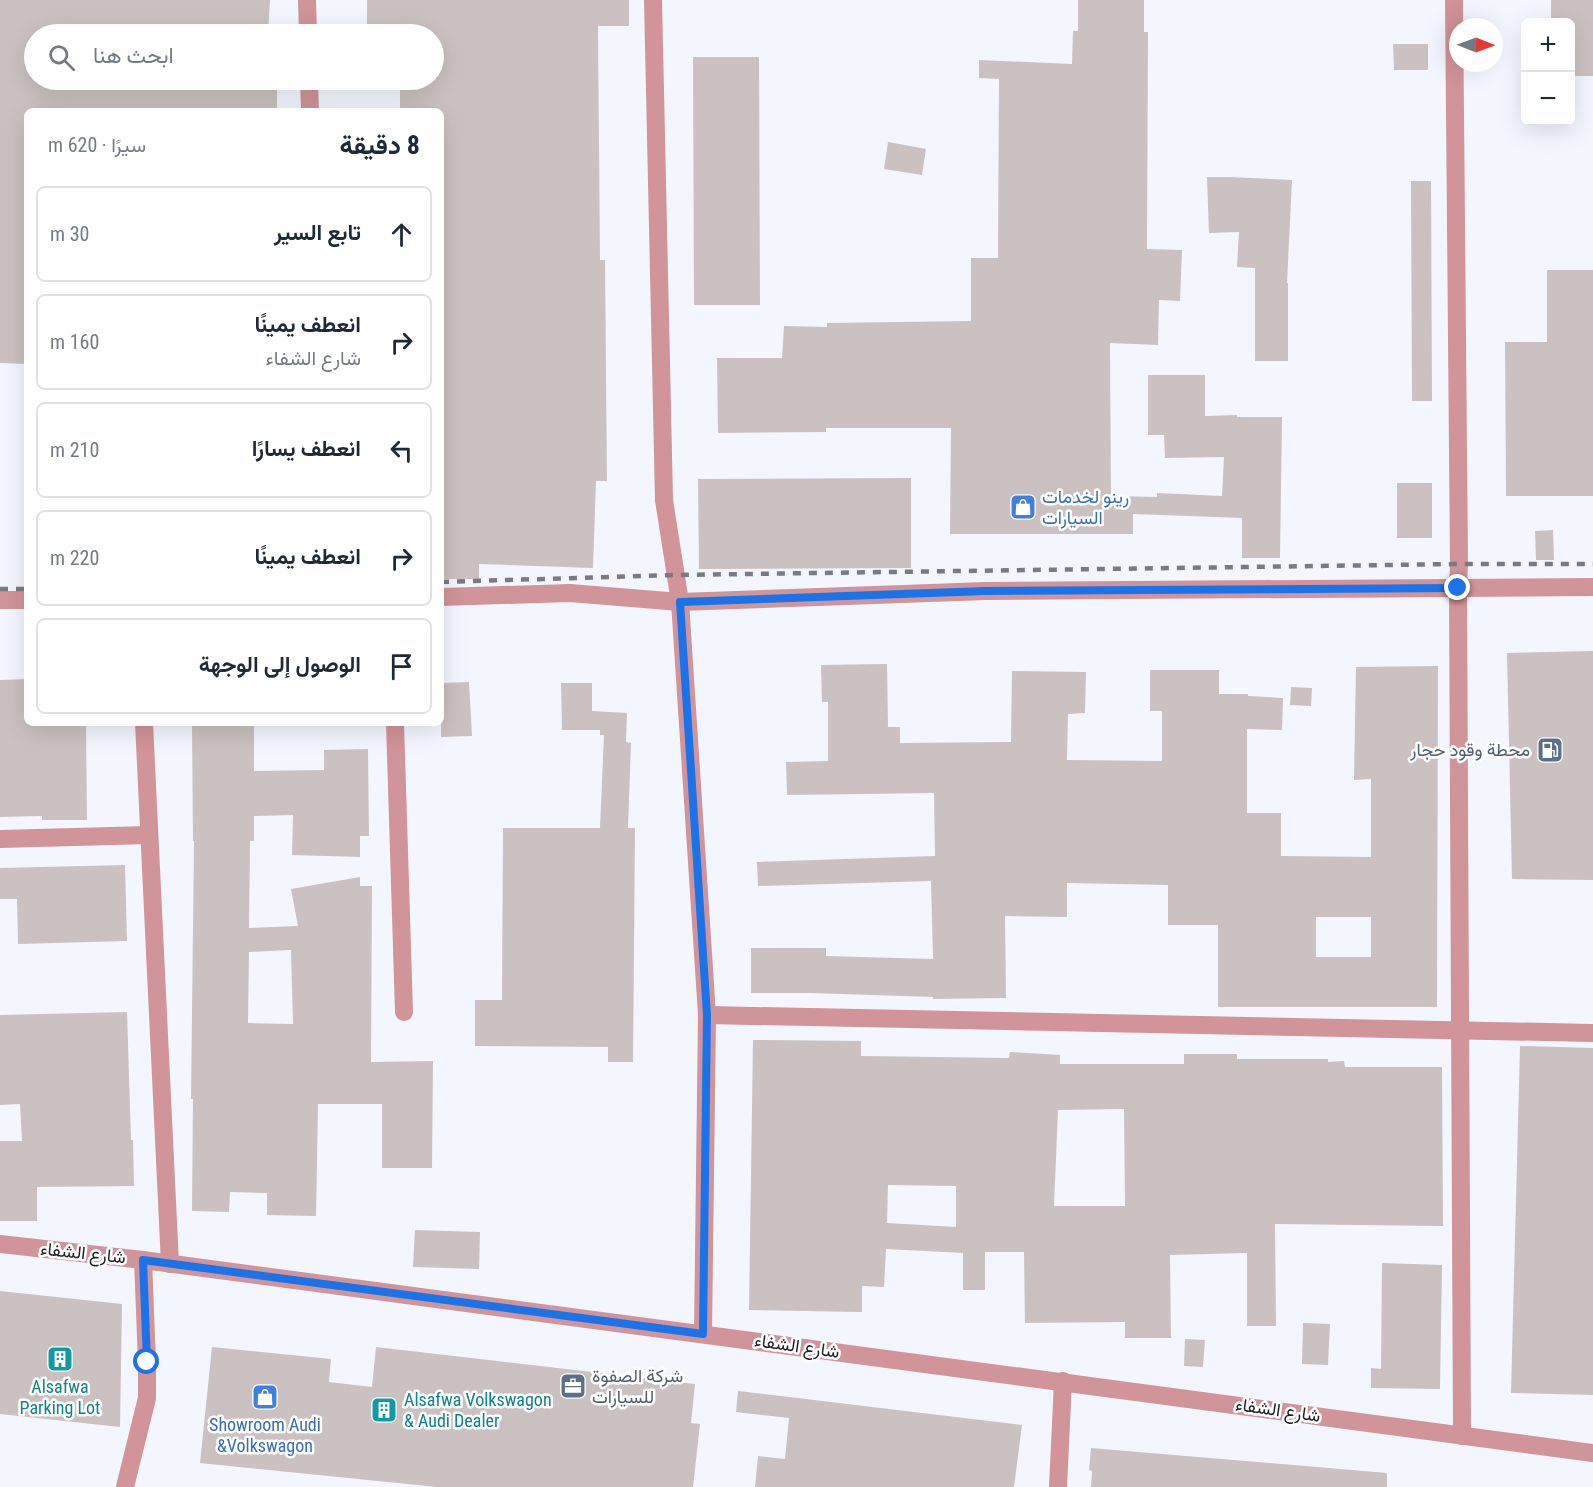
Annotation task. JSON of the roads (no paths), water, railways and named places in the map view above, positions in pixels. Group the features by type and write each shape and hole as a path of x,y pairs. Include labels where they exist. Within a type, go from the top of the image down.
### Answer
{"street":[{"path":"307,0 308,24"},
{"path":"653,0 664,500 680,602 707,1015 703,1334"},
{"path":"1454,0 1459,564 1462,1436"},
{"path":"309,90 310,108"},
{"path":"444,597 570,593 680,602 986,591 1593,587"},
{"path":"0,600 24,600"},
{"path":"144,726 170,1264"},
{"path":"394,726 404,1012"},
{"path":"0,839 149,835"},
{"path":"707,1015 1593,1033"},
{"name":"شارع الشفاء","path":"0,1244 143,1260 1593,1453"},
{"path":"125,1487 147,1398 143,1260"},
{"path":"1058,1487 1063,1381"}],"railway":[{"path":"444,582 675,575 1593,564"},
{"path":"0,589 24,589"}],"place":[{"name":"رينو لخدمات السيارات","path":"1023,507"},
{"name":"محطة وقود حجار","path":"1550,750"},
{"name":"Alsafwa Parking Lot","path":"60,1359"},
{"name":"شركة الصفوة للسيارات","path":"573,1386"},
{"name":"Showroom Audi &Volkswagon","path":"265,1397"},
{"name":"Alsafwa Volkswagon & Audi Dealer","path":"384,1410"}]}
